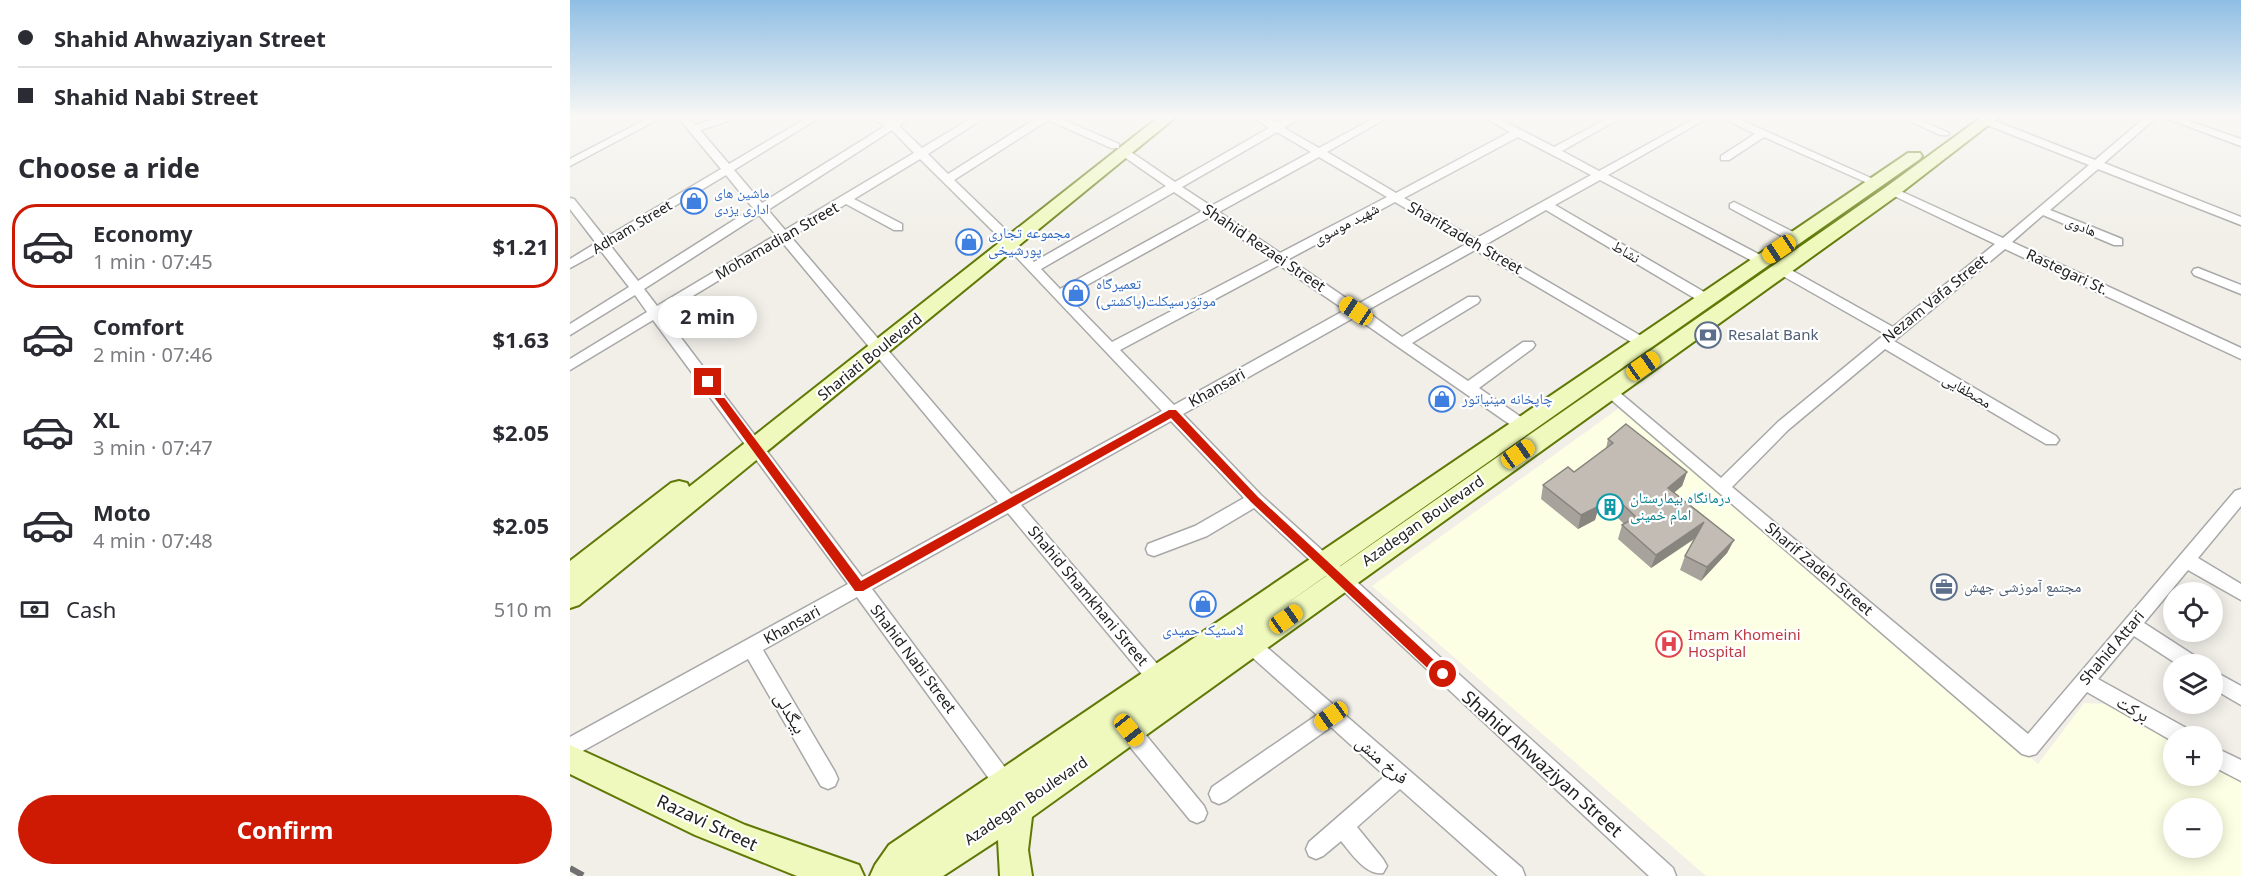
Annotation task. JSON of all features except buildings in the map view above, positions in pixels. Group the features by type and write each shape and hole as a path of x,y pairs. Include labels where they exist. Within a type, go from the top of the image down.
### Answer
{"main road":[{"name":"Shariati Boulevard","path":"570,597 752,442 1109,157"},
{"name":"Azadegan Boulevard","path":"1771,265 1795,238 1884,187 1917,157"},
{"name":"Azadegan Boulevard","path":"908,876 919,873 1157,678 1332,572 1608,391 1741,286 1926,157"},
{"name":"Azadegan Boulevard","path":"886,876 900,856 1129,730 1250,644 1332,572 1523,426 1706,299 1741,286"},
{"name":"Shariati Boulevard","path":"570,576 752,442"},
{"name":"Razavi Street","path":"570,759 744,842 808,866 848,876"},
{"path":"1012,796 1012,860 1016,876"}],"street":[{"name":"Shahid Shamkhani Street","path":"716,157 1157,678"},
{"name":"Adham Street","path":"570,264 749,157"},
{"path":"570,330 842,157"},
{"name":"Mohamadian Street","path":"570,365 654,312 783,238 916,157"},
{"name":"Shahid Ahwaziyan Street","path":"924,157 1006,239 1255,500 1665,876"},
{"path":"947,179 982,157"},
{"name":"Shahid Rezaei Street","path":"1131,157 1523,426"},
{"path":"1033,268 1225,157"},
{"path":"1059,295 1310,157"},
{"name":"Sharifzadeh Street","path":"1327,157 1643,343"},
{"name":"شهید موسوی","path":"1110,349 1472,157"},
{"name":"مصطفایی","path":"1565,157 1771,265 2052,440"},
{"name":"Khansari","path":"570,748 1633,157"},
{"name":"Rastegari St.","path":"1817,157 2241,354"},
{"path":"2080,157 2241,220"},
{"name":"Nezam Vafa Street","path":"1722,487 1783,426 2105,157"},
{"path":"847,200 898,227"},
{"name":"نشاط","path":"1546,205 1706,299"},
{"path":"1734,206 1795,238"},
{"name":"Shahid Nabi Street","path":"572,207 603,244 752,442 1012,796"},
{"name":"هادوی","path":"2043,210 2118,242"},
{"path":"2198,272 2241,290"},
{"path":"1402,343 1473,300"},
{"path":"1469,388 1528,345"},
{"name":"Sharif Zadeh Street","path":"1608,391 2030,747"},
{"name":"Shahid Attari","path":"2030,747 2241,496"},
{"path":"1154,549 1202,531 1255,500"},
{"path":"2186,560 2241,593"},
{"path":"2132,625 2177,654"},
{"name":"فرخ منش","path":"1250,644 1514,876"},
{"name":"بیگدلی","path":"751,647 828,779"},
{"name":"برکت","path":"2085,681 2164,726"},
{"path":"2223,685 2241,696"},
{"path":"1219,794 1331,716"},
{"path":"1129,730 1197,813"},
{"path":"2223,760 2241,771"},
{"path":"1316,849 1400,776"},
{"path":"1342,826 1376,866"}],"shaded area":[{"name":"Imam Khomeini Hospital","path":"1622,406 2038,764 2084,703 2106,704 2163,736 2163,786 2223,786 2223,771 2241,781 2241,876 1706,876 1372,586"}],"railway":[{"path":"570,868 584,876"}],"place":[{"name":"ماشین های اداری یزدی","path":"694,201"},
{"name":"مجموعه تجاری پورشیخی","path":"969,242"},
{"name":"تعمیرگاه موتورسیکلت(پاکشتی)","path":"1076,293"},
{"name":"Resalat Bank","path":"1708,335"},
{"name":"چاپخانه مینیاتور","path":"1442,399"},
{"name":"درمانگاه بیمارستان امام خمینی","path":"1610,507"},
{"name":"مجتمع آموزشی جهش","path":"1944,587"},
{"name":"لاستیک حمیدی","path":"1203,604"},
{"name":"Imam Khomeini Hospital","path":"1669,644"}],"route":[{"path":"708,382 859,587 1172,413 1255,500 1443,674"}]}
